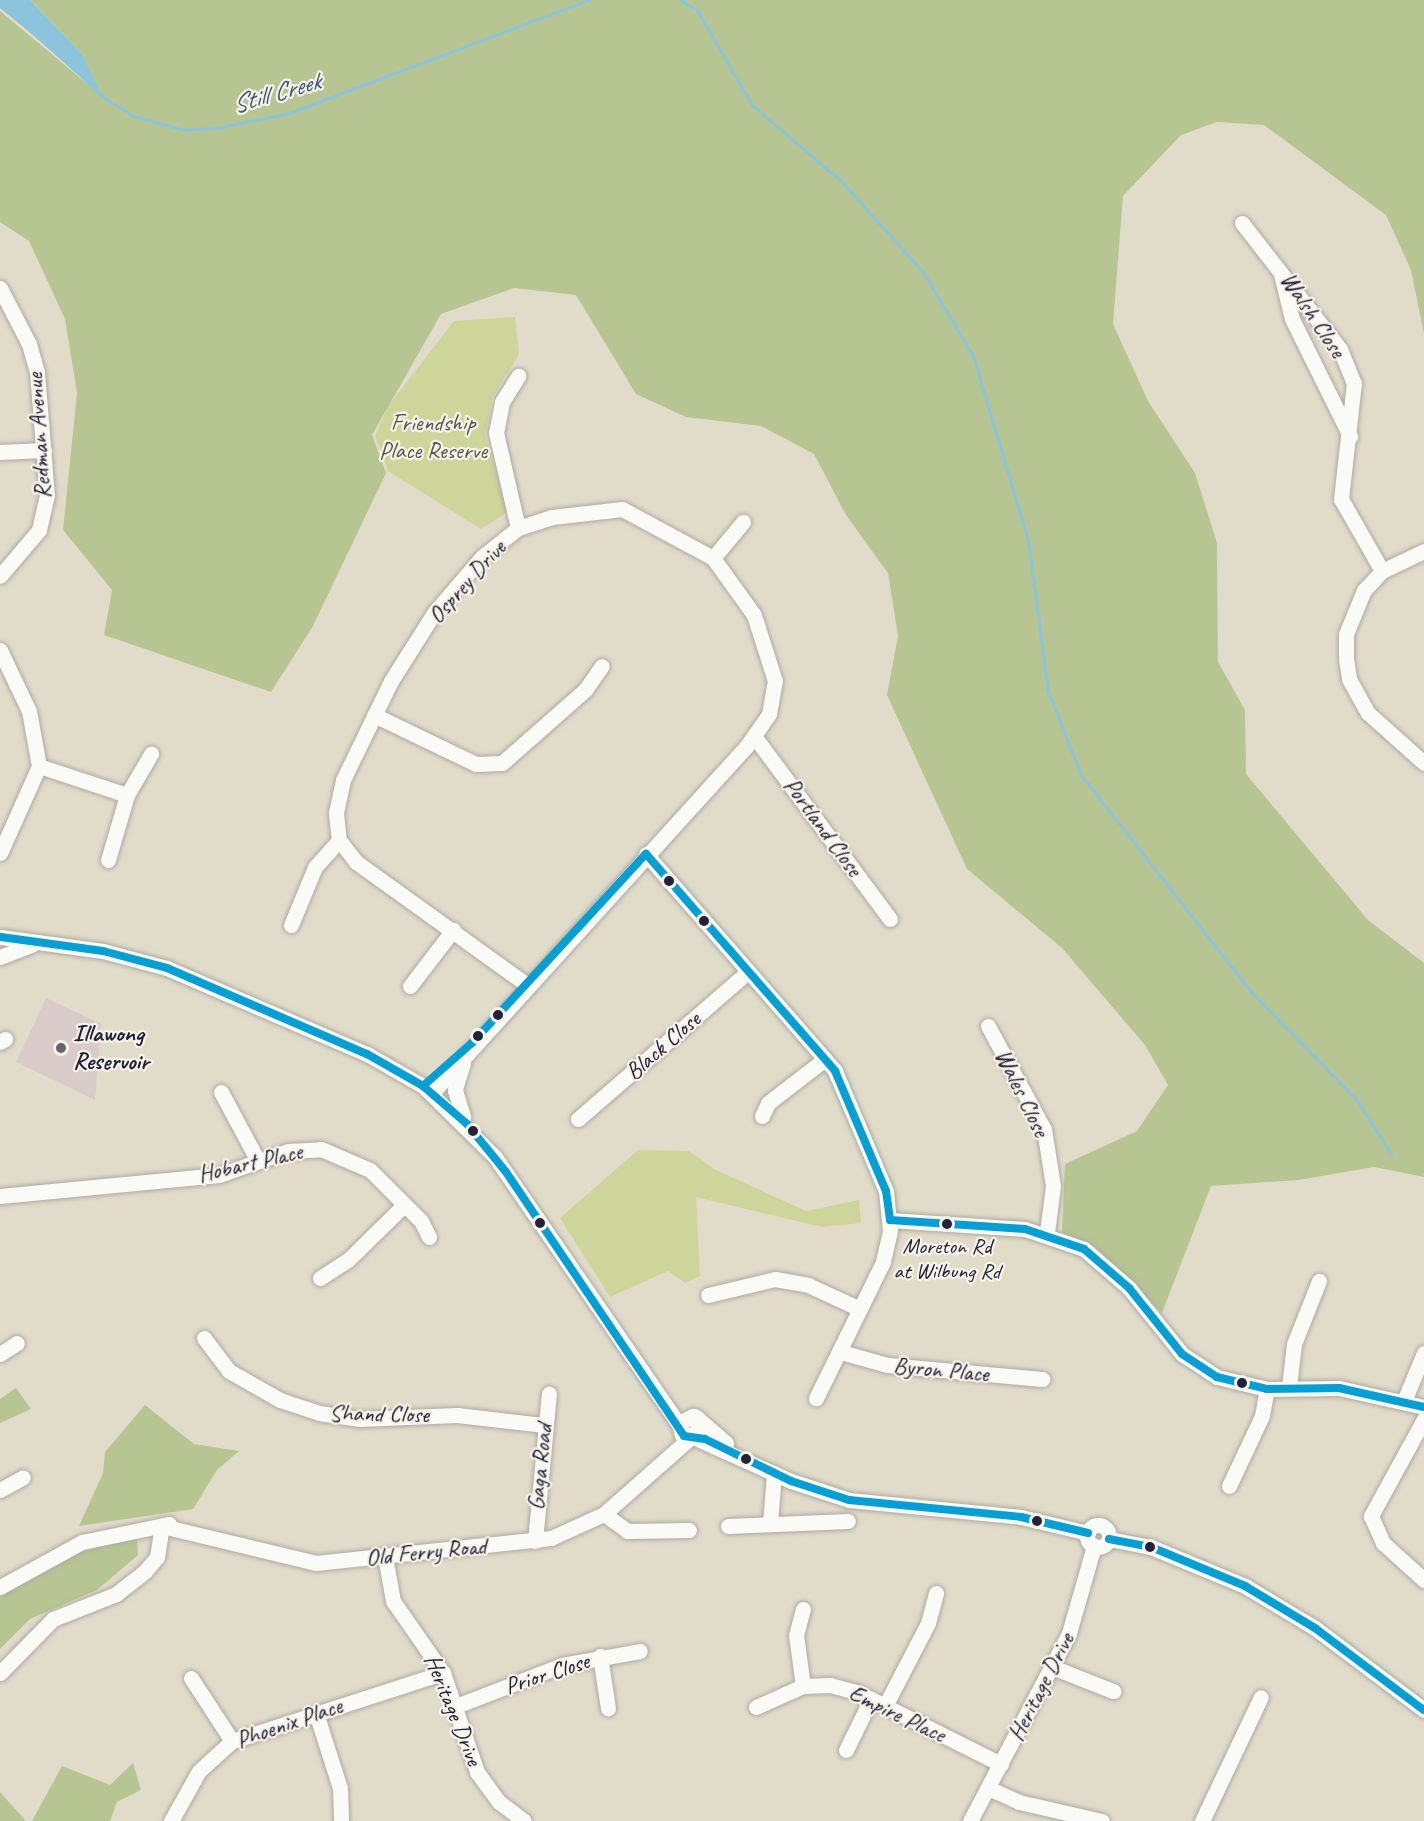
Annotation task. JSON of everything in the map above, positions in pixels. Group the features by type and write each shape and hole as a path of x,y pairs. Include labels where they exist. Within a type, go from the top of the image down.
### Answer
{"street":[{"name":"Walsh Close","path":"1242,224 1279,265 1340,349 1354,383 1350,436 1341,499 1382,571"},
{"name":"Walsh Close","path":"1279,265 1292,319 1350,436"},
{"name":"Redman Avenue","path":"0,288 29,344 42,397 46,495 39,530 0,576"},
{"path":"518,376 502,402 496,433 518,528"},
{"path":"0,452 44,450"},
{"name":"Osprey Drive","path":"339,840 336,813 343,780 374,715 434,613 482,557 518,528 552,517 622,509 713,558 754,615 768,647 775,681 769,714 754,736 469,1050 428,1089"},
{"path":"713,558 743,522"},
{"path":"1424,551 1382,571 1352,614 1346,634 1349,679 1368,713 1424,763"},
{"path":"0,853 39,766 29,711 2,657"},
{"path":"374,715 476,764 502,764 585,690 602,666"},
{"name":"Portland Close","path":"754,736 890,919"},
{"path":"108,860 127,795 151,754"},
{"path":"39,766 127,795"},
{"path":"291,924 315,867 339,840 356,862 527,985"},
{"path":"646,854 825,1059 850,1099 886,1191 890,1220 883,1262 841,1352 816,1398"},
{"path":"410,986 453,930"},
{"path":"38,944 1,956 0,937 112,953 175,971 367,1054 428,1089 466,1123 516,1185 679,1426 692,1437 774,1473 869,1504 1021,1517 1091,1539 1109,1539 1172,1554 1245,1586 1315,1628 1424,1710"},
{"name":"Black Close","path":"578,1119 748,972"},
{"name":"Wales Close","path":"988,1026 1044,1129 1053,1186 1047,1233"},
{"path":"466,1123 455,1090 469,1050"},
{"path":"762,1116 768,1103 825,1059"},
{"path":"221,1092 258,1161"},
{"name":"Hobart Place","path":"0,1196 219,1175 298,1149 330,1150 363,1164 404,1205 429,1238"},
{"path":"320,1278 348,1260 404,1205"},
{"path":"890,1220 1047,1233 1106,1265 1174,1346 1202,1369 1267,1389 1323,1386 1404,1401 1424,1407"},
{"path":"708,1295 775,1279 808,1285 860,1309"},
{"path":"1289,1387 1294,1344 1319,1281"},
{"name":"Shand Close","path":"204,1338 229,1371 280,1400 319,1413 359,1419 457,1415 544,1425"},
{"path":"0,1354 17,1343"},
{"name":"Byron Place","path":"841,1352 886,1365 1042,1379"},
{"path":"1404,1401 1424,1353"},
{"path":"652,1385 697,1418 744,1458"},
{"path":"1229,1486 1262,1416 1267,1389"},
{"name":"Gaga Road","path":"535,1541 544,1425 549,1394"},
{"path":"679,1426 684,1417 697,1418"},
{"path":"692,1437 700,1431 697,1418"},
{"path":"1424,1419 1371,1516 1383,1543 1424,1580"},
{"name":"Old Ferry Road","path":"653,1466 679,1426"},
{"name":"Old Ferry Road","path":"0,1587 82,1542 162,1526 198,1524 244,1543 316,1563 535,1541 565,1534 604,1514 653,1466 692,1437"},
{"path":"770,1523 774,1473"},
{"path":"0,1490 23,1478"},
{"path":"604,1514 627,1531 689,1530"},
{"path":"728,1526 848,1521"},
{"path":"0,1673 53,1619 116,1594 137,1578 157,1557 162,1526"},
{"name":"Heritage Drive","path":"970,1821 1052,1667 1074,1619 1091,1539"},
{"name":"Heritage Drive","path":"385,1556 393,1601 443,1673 456,1706 472,1762 503,1815 524,1821"},
{"path":"846,1750 928,1623 936,1593"},
{"path":"803,1609 796,1635 803,1686"},
{"name":"Prior Close","path":"456,1706 600,1656 640,1651"},
{"path":"600,1656 608,1708"},
{"path":"1052,1667 1113,1690"},
{"name":"Phoenix Place","path":"171,1821 199,1771 232,1742 443,1673"},
{"path":"191,1678 232,1742"},
{"name":"Empire Place","path":"756,1707 803,1686 830,1685 878,1702 1001,1764"},
{"path":"1202,1821 1261,1697"},
{"path":"316,1713 340,1788 342,1821"},
{"path":"988,1788 1026,1804 1102,1821"}],"shaded area":[{"path":"46,998 101,1024 95,1100 16,1062"}],"green space":[{"path":"30,0 1424,0 1424,334 1411,270 1386,215 1264,125 1217,122 1181,135 1123,196 1113,324 1148,401 1195,473 1217,543 1218,662 1245,710 1246,774 1368,920 1424,963 1424,1177 1374,1167 1299,1180 1211,1186 1162,1313 1095,1247 1062,1232 1065,1164 1137,1131 1168,1085 1145,1045 1062,948 967,869 887,695 898,636 888,573 846,515 814,454 761,426 686,417 636,394 576,295 514,288 441,314 372,435 386,473 313,626 271,692 104,635 112,590 63,530 77,393 65,319 29,241 0,222 0,11 102,96 82,54"},
{"name":"Friendship Place Reserve","path":"515,317 519,354 492,398 485,435 508,512 481,529 388,471 375,436 389,405 454,321"},
{"path":"638,1150 689,1151 714,1169 806,1211 859,1200 861,1223 822,1227 696,1197 700,1276 685,1283 668,1271 610,1297 560,1218"},
{"path":"16,1388 31,1409 0,1423 0,1399"},
{"path":"145,1405 194,1444 239,1451 217,1470 193,1509 79,1526 103,1473 105,1452"},
{"path":"137,1539 138,1555 97,1590 30,1619 0,1649 0,1597 78,1552"},
{"path":"133,1763 141,1790 117,1802 110,1821 32,1821 62,1766 110,1785"},
{"path":"0,1792 26,1821 0,1821"}],"water":[{"path":"0,0 30,0 82,54 103,97 0,6"}],"waterway":[{"name":"Still Creek","path":"53,49 103,97 134,116 184,130 216,128 289,113 588,0"},
{"path":"680,0 697,10 752,105 841,181 923,272 973,356 1028,540 1048,691 1081,775 1251,992 1357,1100 1391,1154"},
{"name":"Still Creek","path":"0,6 48,45"}],"transit line":[{"path":"646,854 835,1071 886,1191 890,1220"},
{"path":"423,1086 472,1043 646,854"},
{"path":"1,937 103,951 167,968 367,1054 423,1086 466,1123 506,1172 684,1436 705,1439 791,1481 849,1500 1021,1517 1088,1533"},
{"path":"890,1220 1025,1229 1084,1249 1129,1288 1182,1354 1217,1377 1267,1389 1339,1388 1424,1407"},
{"path":"1109,1539 1151,1547 1245,1586 1315,1628 1424,1710"}],"place":[{"name":"Illawong Reservoir","path":"61,1048"},
{"name":"Moreton Rd at Wilbung Rd","path":"947,1224"}]}
